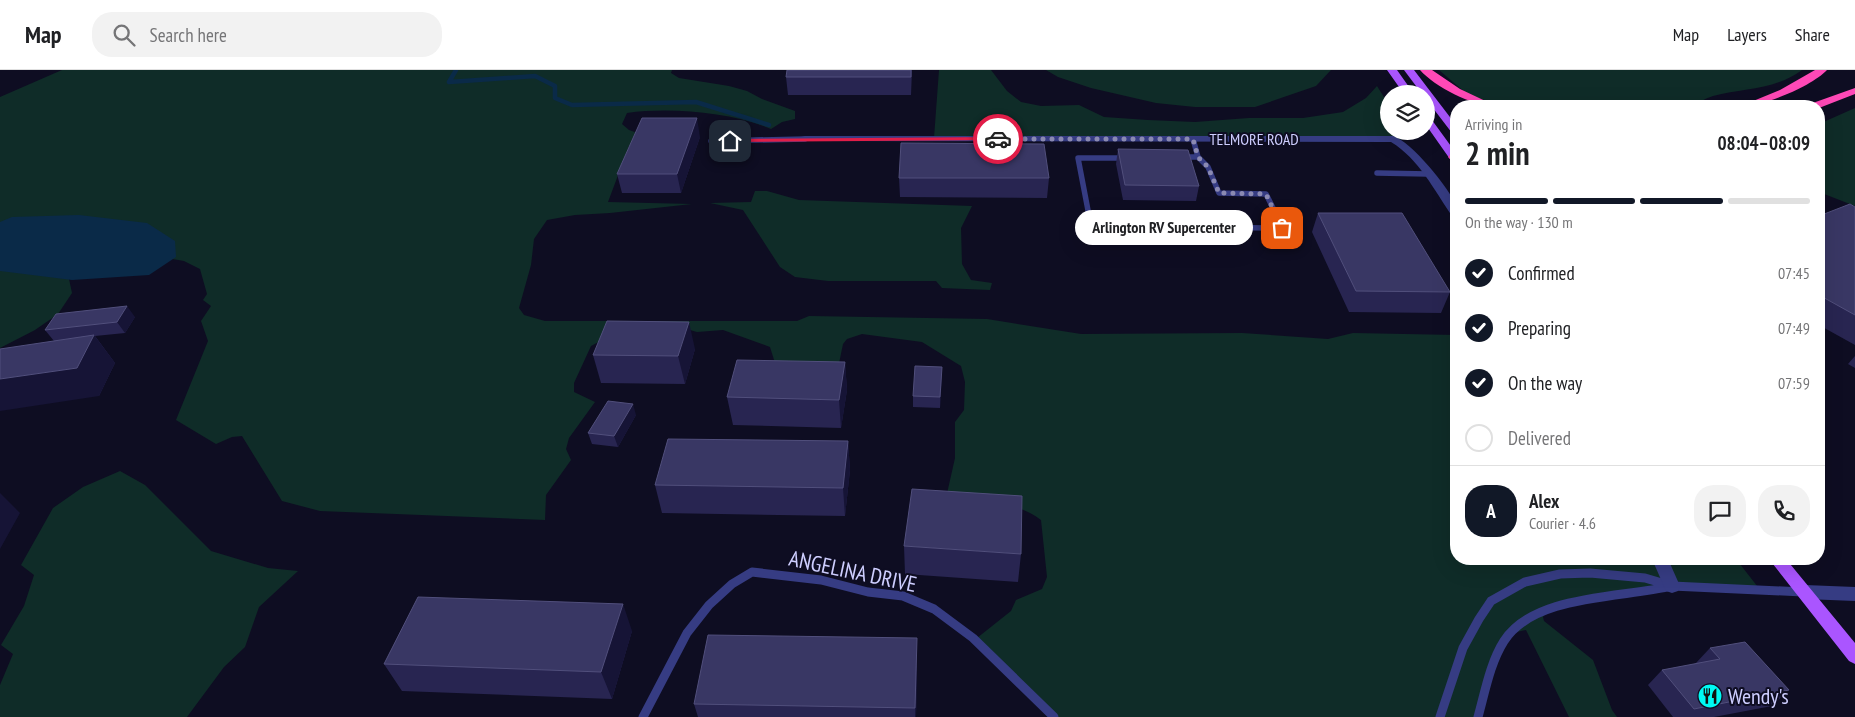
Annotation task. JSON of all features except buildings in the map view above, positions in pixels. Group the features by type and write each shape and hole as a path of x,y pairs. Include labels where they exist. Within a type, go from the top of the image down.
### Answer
{"highway":[{"path":"1425,70 1456,91 1478,100"},
{"path":"1762,100 1784,92 1822,70"},
{"path":"1825,102 1855,91"}],"main road":[{"path":"1392,70 1403,85"},
{"path":"1408,70 1450,123"},
{"path":"1435,130 1450,149"},
{"path":"1781,565 1855,656"}],"street":[{"name":"TELMORE ROAD","path":"805,139 1393,139 1402,144 1428,174 1450,205"},
{"path":"1663,565 1672,586"},
{"path":"1805,592 1855,594"}],"lane":[{"path":"711,141 805,139"},
{"path":"1138,157 1078,158 1091,226 1282,228 1266,194 1219,193 1208,167 1198,157 1193,139"},
{"path":"1168,157 1198,157"},
{"path":"1377,173 1428,174"},
{"name":"ANGELINA DRIVE","path":"643,717 687,633 710,605 732,584 752,572 821,580 868,592 903,596 934,608 973,638 1054,717"},
{"path":"1440,717 1451,689 1455,669 1471,633 1491,601 1510,590 1538,578 1560,574 1590,573 1645,578 1672,586 1805,592"},
{"path":"1478,717 1492,668 1506,639 1523,622 1560,604 1578,600 1642,593 1672,586"}],"green space":[{"path":"62,70 672,70 671,73 679,78 729,86 747,91 762,99 795,111 795,119 782,122 771,129 738,118 700,112 644,111 627,113 622,124 629,130 643,135 644,144 629,146 608,202 692,204 575,215 547,220 534,239 531,265 519,308 524,315 545,321 797,321 809,316 987,319 1081,334 1242,333 1328,339 1353,333 1450,335 1450,565 1741,565 1761,591 1669,587 1574,603 1545,614 1543,617 1544,621 1593,660 1612,710 1617,717 1569,717 1526,630 1515,633 1509,640 1494,673 1481,717 1053,717 977,638 1011,611 1016,600 1042,589 1047,577 1041,520 1031,513 1008,505 946,498 955,458 955,422 964,410 965,382 961,366 922,342 862,334 847,339 843,344 837,373 775,363 770,347 723,330 697,332 683,328 606,338 591,346 574,383 574,392 595,402 569,438 566,449 571,460 546,495 545,520 320,511 282,501 242,436 232,437 216,444 176,420 208,341 201,321 211,306 203,300 207,294 200,269 184,261 0,229 0,97"},
{"path":"939,70 991,70 1007,91 1021,102 1041,106 1079,105 1104,117 1195,122 1249,118 1303,118 1343,112 1366,98 1377,86 1380,91 1380,140 1401,140 1399,142 934,138"},
{"path":"1046,70 1331,70 1316,86 1255,107 1195,107 1156,103 1091,88 1058,77"},
{"path":"1439,70 1802,70 1792,77 1770,85 1725,93 1704,100 1482,100 1467,94"},
{"path":"1855,108 1855,206 1825,194 1825,121"},
{"path":"755,191 767,191 799,200 972,206 961,228 962,264 971,280 992,283 990,290 942,288 936,281 828,281 795,277 780,267 743,210 710,203 751,202"},
{"path":"0,262 69,279 72,293 58,314 35,330 0,348"},
{"path":"120,471 145,485 211,551 268,568 298,571 259,607 245,647 224,667 187,717 0,717 0,685 13,654 1,645 24,606 34,575 21,565 53,508 83,487"}],"water":[{"path":"79,215 147,223 175,241 176,257 149,275 72,280 0,271 0,222 12,217"}],"waterway":[{"path":"456,70 449,82 535,76 555,86 555,98 572,105 696,102 769,125"}],"way so far":[{"path":"998,139 1193,139 1198,157 1208,167 1219,193 1266,194 1282,228"}],"place":[{"name":"Arlington RV Supercenter","path":"1282,228"},
{"name":"Wendy's","path":"1710,696"}],"route":[{"path":"730,141 998,139"}]}
